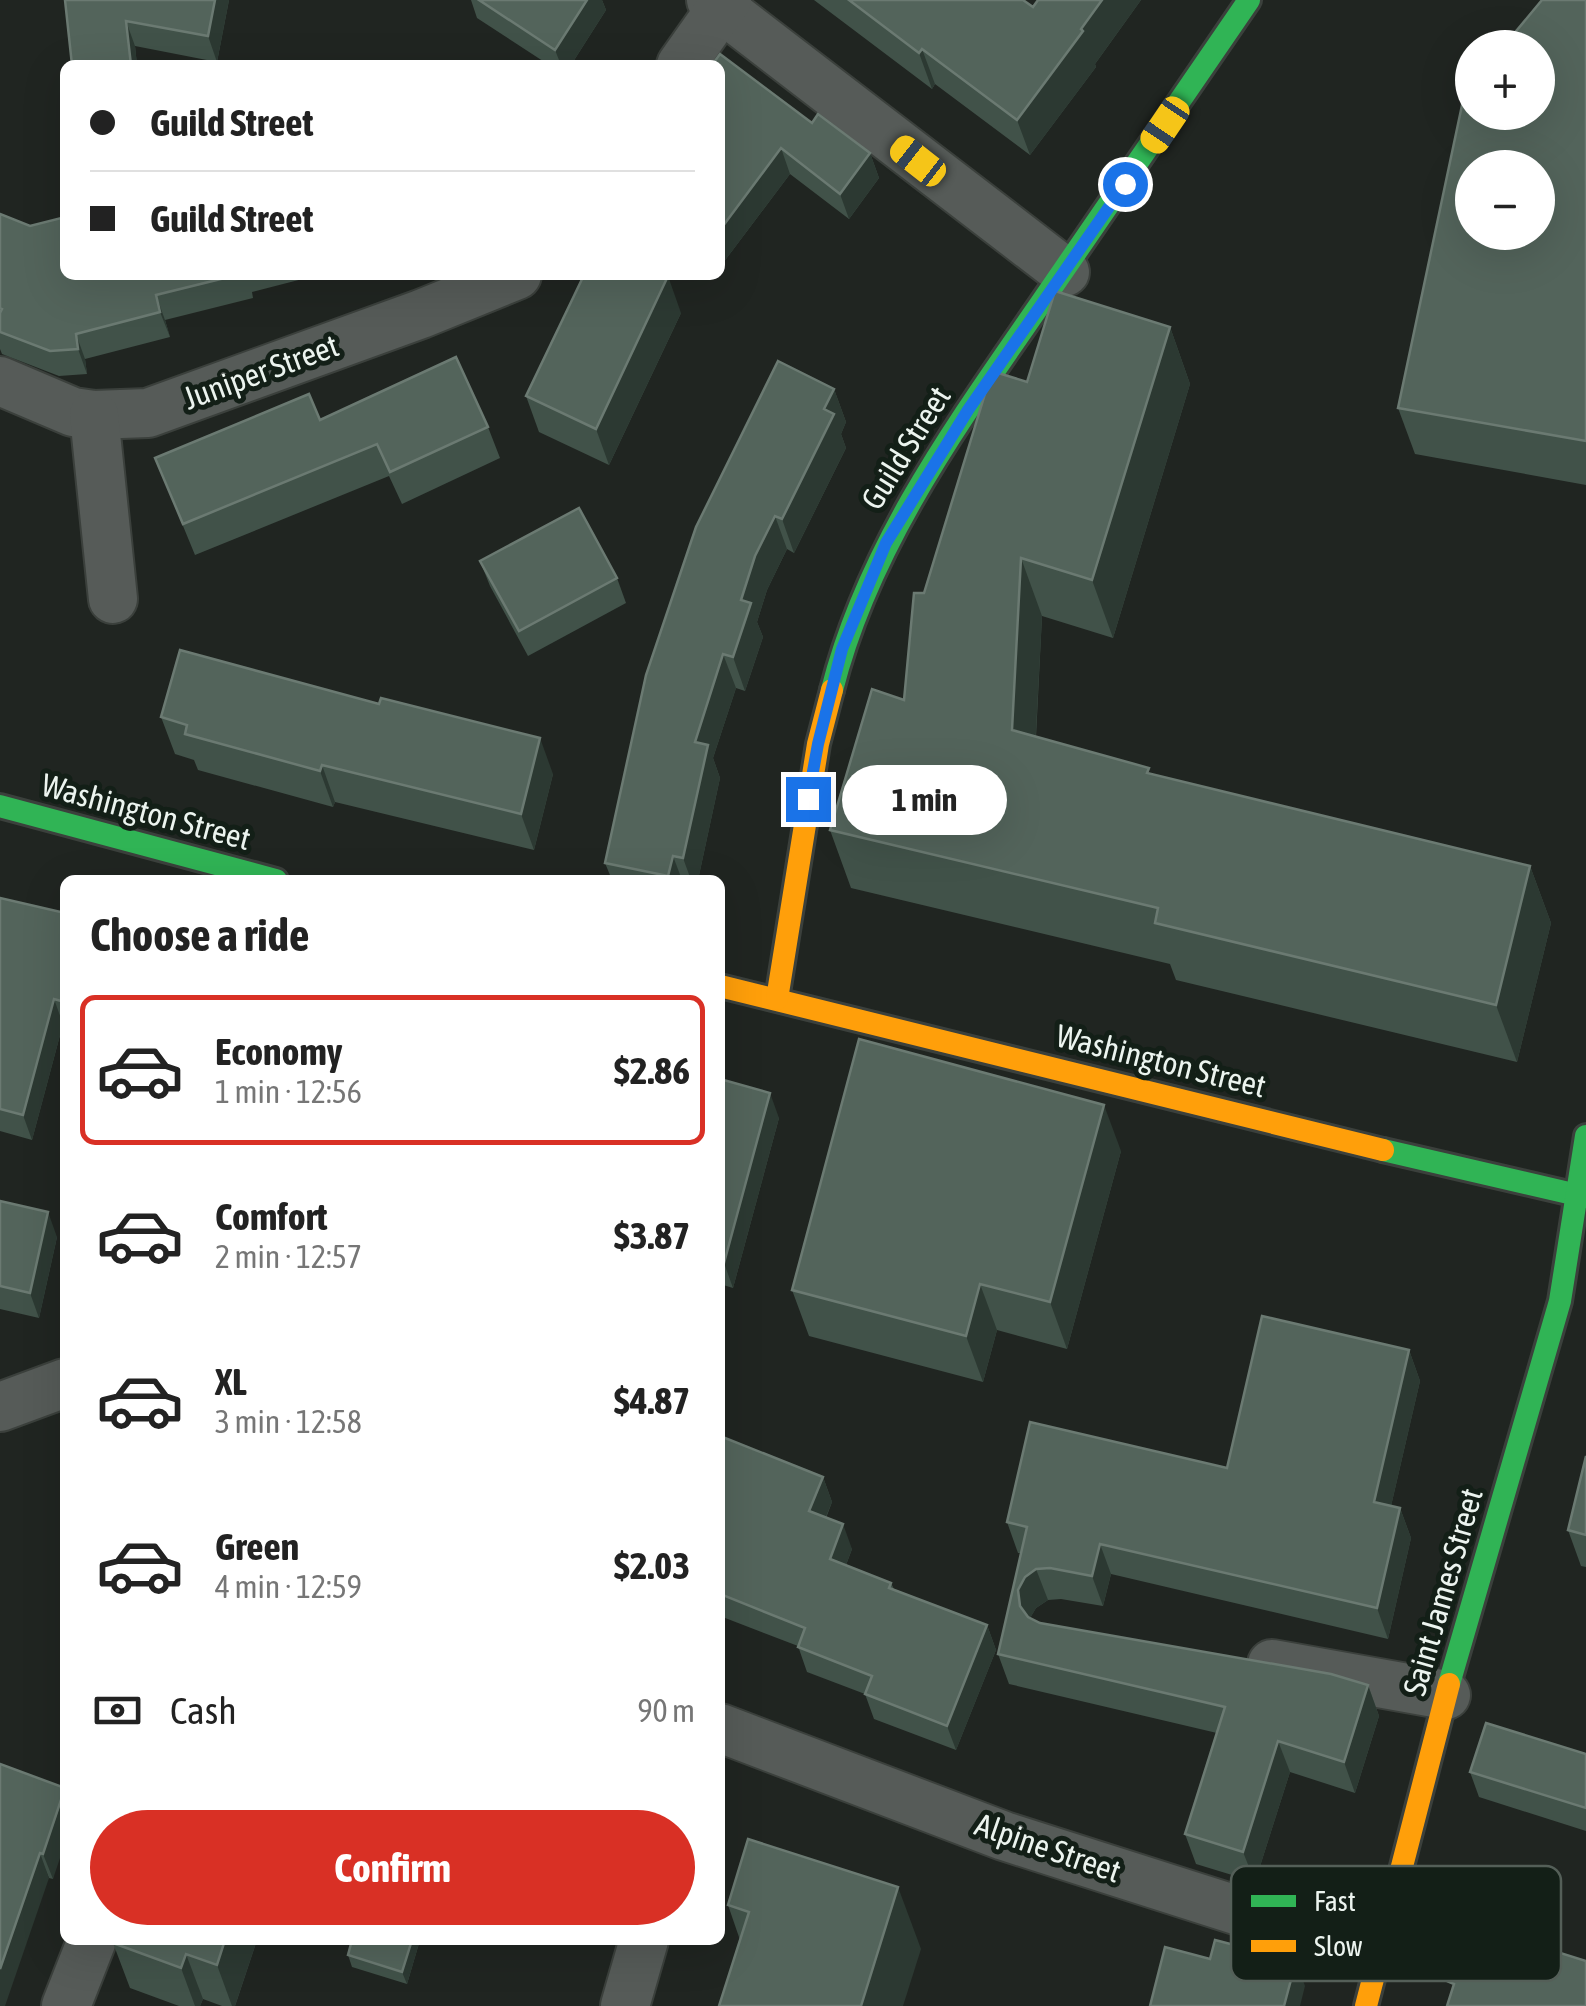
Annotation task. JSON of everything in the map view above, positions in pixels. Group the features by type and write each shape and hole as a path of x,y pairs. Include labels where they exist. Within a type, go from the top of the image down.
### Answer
{"street":[{"name":"Guild Street","path":"777,999 818,744 842,649 886,543 968,410 1248,0"},
{"path":"684,60 720,2 1065,272"},
{"name":"Juniper Street","path":"0,382 73,412 148,413 504,280"},
{"path":"94,415 113,599"},
{"name":"Washington Street","path":"0,806 257,875"},
{"name":"Washington Street","path":"725,987 1360,1145 1582,1196"},
{"name":"Saint James Street","path":"1403,1866 1446,1694 1497,1525 1542,1350 1560,1301 1582,1196 1586,1136"},
{"path":"0,1407 60,1385"},
{"path":"1232,1657 1446,1694"},
{"name":"Alpine Street","path":"725,1730 1004,1836 1231,1908"},
{"path":"66,2006 90,1945"},
{"path":"625,2006 643,1945"},
{"name":"Saint James Street","path":"1366,2006 1373,1981"}],"building":[{"path":"65,0 215,0 208,36 126,21 130,60 71,60"},
{"path":"479,0 587,0 555,50"},
{"path":"849,0 1023,0 1033,7 1038,0 1102,0 1017,120"},
{"path":"1542,0 1586,0 1586,441 1398,408 1457,130 1555,130 1555,30 1517,30"},
{"path":"720,54 812,123 818,114 870,153 840,194 781,148 725,223 725,60 716,60"},
{"path":"0,214 30,226 60,218 60,280 217,280 156,295 160,312 76,334 78,349 50,351 0,332"},
{"path":"582,280 666,280 596,429 526,396"},
{"path":"1055,291 1170,327 1092,580 1021,558 1012,730 1149,768 1147,773 1530,866 1496,1005 1155,923 1158,908 830,830 872,689 904,700 914,593 924,593 992,371 1027,382"},
{"path":"456,357 488,427 390,472 377,444 183,524 155,458 309,394 320,420"},
{"path":"778,361 834,389 824,409 834,414 782,519 775,516 755,556 741,600 751,603 733,657 723,654 695,742 708,745 683,858 673,856 668,875 663,875 605,863 646,675 696,527"},
{"path":"579,508 617,578 519,631 480,561"},
{"path":"180,650 379,704 381,698 540,738 521,814 322,765 320,771 185,734 187,725 161,717"},
{"path":"0,898 60,912 60,1001 54,999 23,1115 0,1109"},
{"path":"859,1039 1104,1105 1050,1302 980,1284 966,1336 792,1290"},
{"path":"725,1080 770,1093 725,1259"},
{"path":"0,1201 48,1212 30,1293 0,1286"},
{"path":"1262,1316 1409,1350 1374,1502 1400,1508 1377,1608 1100,1544 1092,1576 1036,1569 1025,1577 1018,1590 1020,1606 1028,1617 1040,1623 1331,1674 1368,1685 1344,1762 1278,1741 1243,1852 1185,1834 1225,1707 998,1654 1027,1527 1007,1522 1030,1422 1227,1468"},
{"path":"725,1438 823,1477 809,1511 843,1524 830,1559 891,1583 889,1588 987,1625 947,1726 865,1694 872,1676 798,1647 805,1628 725,1596"},
{"path":"1586,1456 1586,1535 1568,1530"},
{"path":"1486,1723 1586,1754 1586,1808 1470,1772"},
{"path":"0,1764 60,1786 60,1803 0,1969"},
{"path":"748,1839 898,1887 861,2006 719,2006 749,1912 728,1905"},
{"path":"1215,1940 1231,1944 1231,1981 1291,1981 1284,2006 1150,2006 1165,1947 1210,1959"},
{"path":"118,1945 223,1945 217,1965 186,1954 181,1968"},
{"path":"351,1945 410,1945 402,1972 348,1955"},
{"path":"1561,1953 1586,1961 1586,2006 1447,2006 1454,1984 1447,1981 1561,1981"}],"traffic: fast":[{"path":"832,690 868,587 918,489 1249,0"},
{"path":"0,806 257,875"},
{"path":"1449,1684 1560,1301 1586,1136"},
{"path":"1383,1150 1586,1197"}],"traffic: slow":[{"path":"777,999 818,744 832,690"},
{"path":"725,987 1383,1150"},
{"path":"1402,1866 1449,1684"},
{"path":"1366,2006 1372,1981"}],"route":[{"path":"808,799 842,649 886,543 968,410 1125,184"}]}
